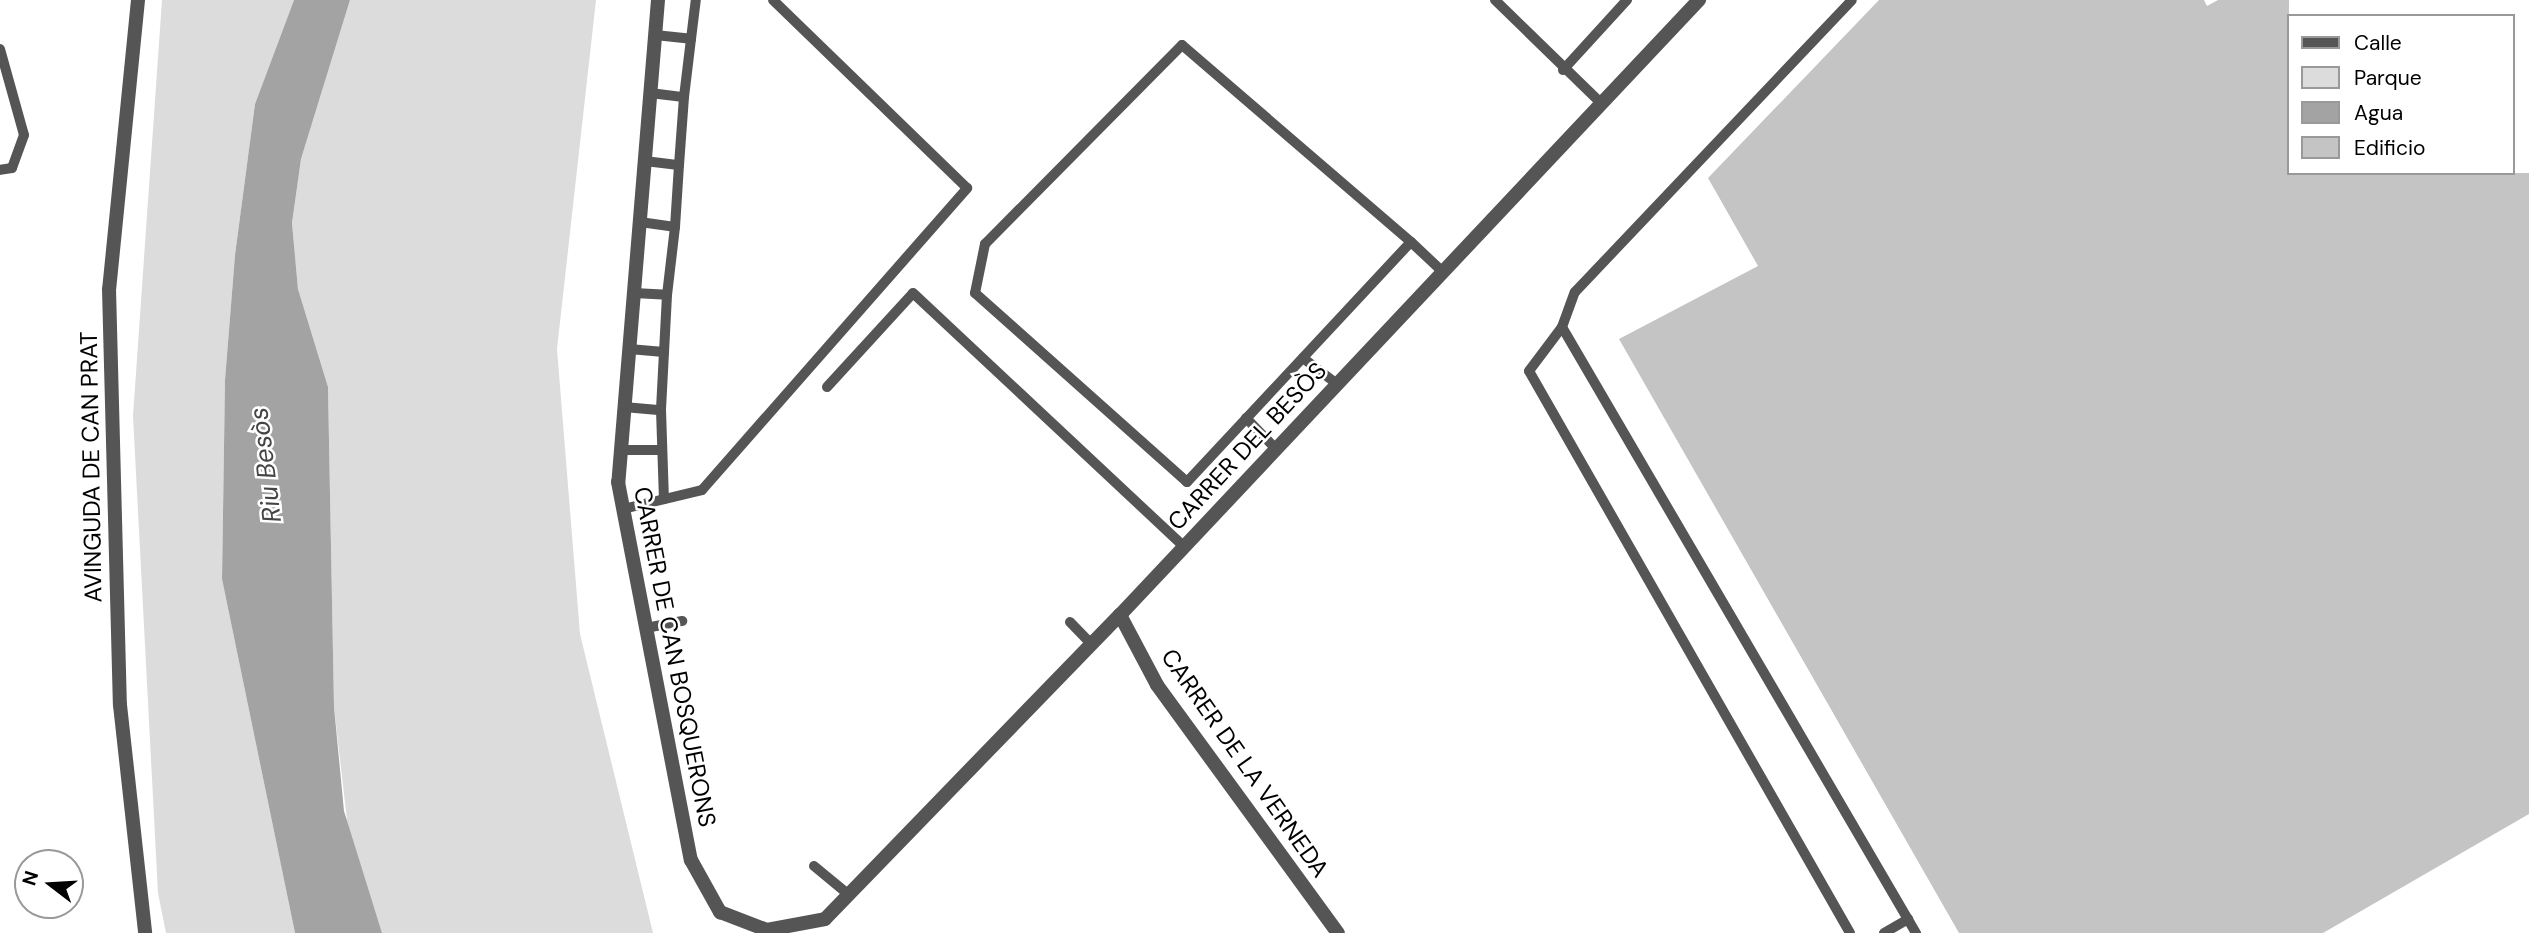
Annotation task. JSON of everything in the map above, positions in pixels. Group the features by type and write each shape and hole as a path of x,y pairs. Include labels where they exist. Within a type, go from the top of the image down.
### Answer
{"street":[{"name":"AVINGUDA DE CAN PRAT","path":"138,0 110,289 120,705 145,933"},
{"name":"CARRER DE CAN BOSQUERONS","path":"658,0 620,450 623,509 691,860 720,912 767,930 825,919"},
{"name":"CARRER DEL BESÒS","path":"825,919 1120,615 1699,0"},
{"name":"CARRER DE LA VERNEDA","path":"1120,615 1157,685 1338,933"}],"lane":[{"path":"664,499 661,410 663,352 684,97 696,0"},
{"path":"623,509 702,490 967,188 773,0"},
{"path":"1495,0 1563,70 1602,104"},
{"path":"1563,70 1627,0"},
{"path":"1850,933 1529,372 1562,327 1575,292 1852,0"},
{"path":"655,35 691,39"},
{"path":"1411,242 1187,482 975,293 985,244 1182,45 1411,242 1443,272"},
{"path":"0,49 24,135 12,168 0,170"},
{"path":"650,93 684,97"},
{"path":"645,161 679,164"},
{"path":"639,222 675,227"},
{"path":"634,293 667,295"},
{"path":"827,387 913,293 1184,547"},
{"path":"1562,327 1916,933"},
{"path":"629,349 663,352"},
{"path":"1303,358 1337,384"},
{"path":"624,407 661,410"},
{"path":"1247,418 1276,449"},
{"path":"620,450 662,450"},
{"path":"646,628 682,621"},
{"path":"1071,624 1091,644"},
{"path":"814,866 849,895"},
{"path":"1884,933 1908,919"}],"green space":[{"path":"162,0 294,0 255,104 235,255 225,380 222,579 295,933 166,933 158,893 133,416"},
{"path":"350,0 596,0 557,349 580,634 653,933 382,933 348,829 334,707 328,387 298,289 292,223 301,159"}],"water":[{"name":"Riu Besòs","path":"294,0 350,0 301,159 292,223 298,289 328,387 334,707 344,811 382,933 295,933 222,579 225,380 235,255 255,104"}],"building":[{"path":"1879,0 2204,0 2207,6 2218,0 2289,0 2288,175 2529,173 2529,814 2323,933 1959,933 1619,339 1758,266 1708,178"}]}
